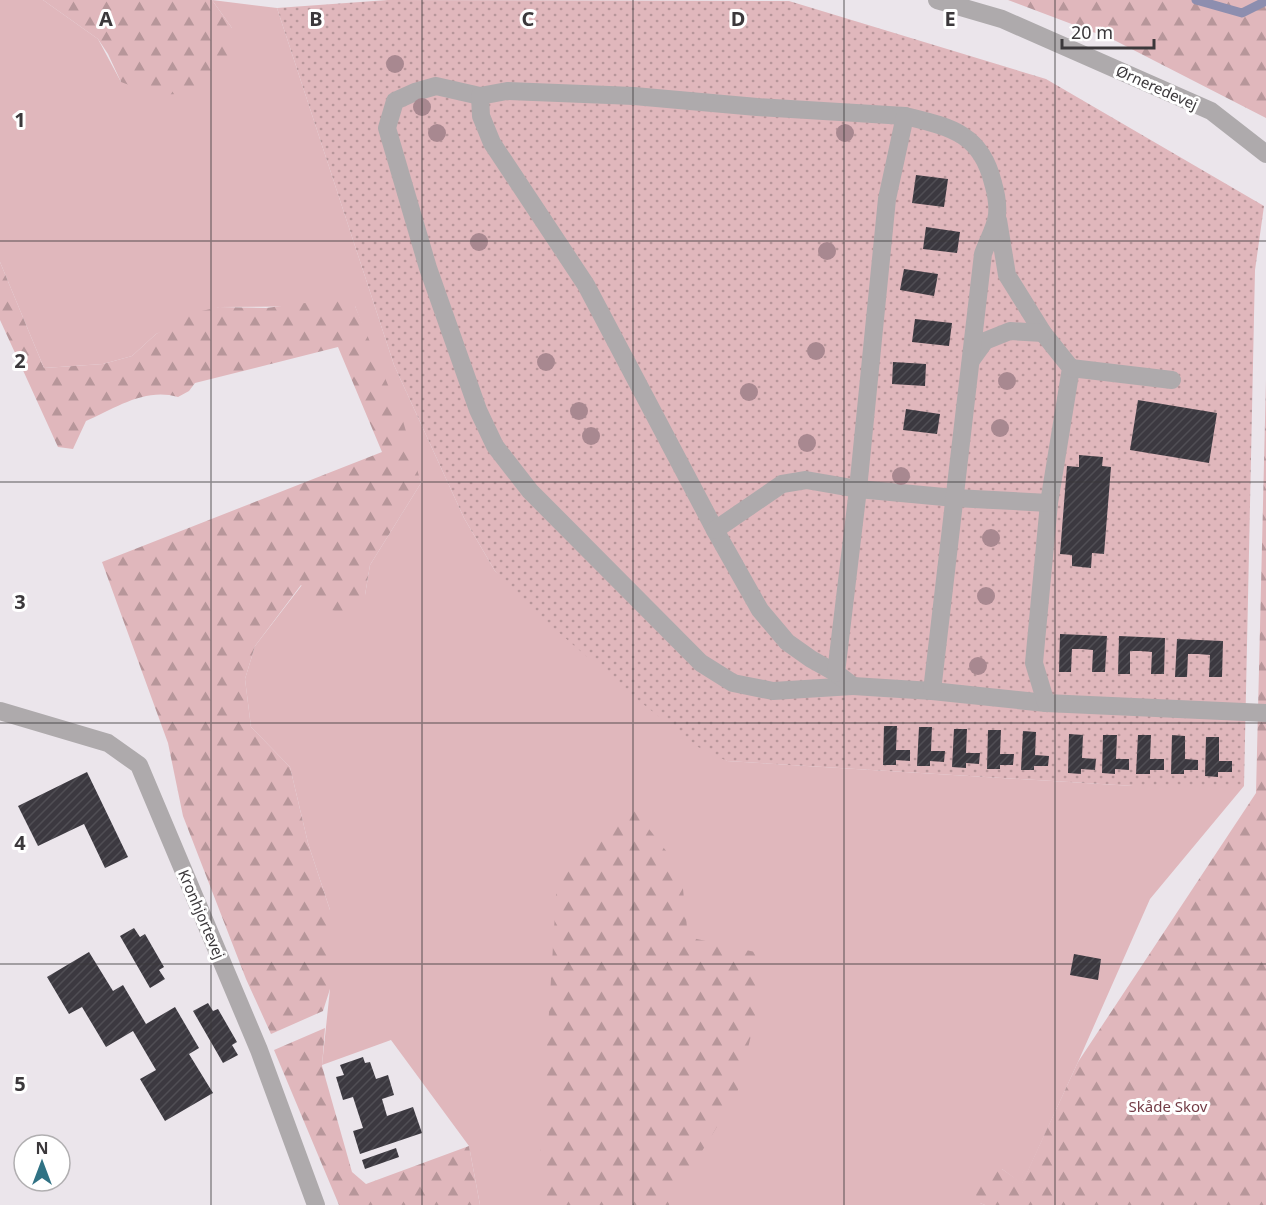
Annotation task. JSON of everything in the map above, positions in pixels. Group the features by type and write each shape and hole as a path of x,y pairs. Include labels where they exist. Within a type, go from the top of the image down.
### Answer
{"street":[{"name":"Ørneredevej","path":"937,0 1002,19 1211,111 1266,154"},
{"path":"1172,380 1071,368 1043,333 1007,275 995,189 988,163 978,149 964,136 938,124 905,116 757,107 634,96 507,91 480,96 436,86 395,101 387,128 429,268 478,411 495,447 530,491 701,663 733,683 773,691 853,686 932,691 1046,703 1266,713"},
{"path":"480,96 481,116 492,143 586,285 715,530 760,610 787,642 853,686"},
{"path":"836,673 858,489 886,199 905,116"},
{"path":"932,691 982,254 998,216"},
{"path":"971,361 985,340 1010,331 1043,333"},
{"path":"1046,703 1034,663 1049,503 1071,368"},
{"path":"715,530 782,484 806,480 858,489 955,498 1049,503"},
{"name":"Kronhjortevej","path":"0,711 108,743 139,765 258,1050 316,1205"}],"green space":[{"path":"0,0 43,0 98,39 121,82 232,28 212,0 277,8 394,365 464,518 495,571 727,761 1133,786 1244,786 1150,899 1022,1184 1002,1169 980,1203 985,1205 480,1205 469,1146 391,1040 322,1065 330,989 330,910 308,843 290,767 251,727 245,679 255,646 302,585 365,595 370,565 421,483 355,306 219,307 156,334 132,356 103,364 44,368 0,262"},
{"path":"43,0 212,0 232,28 233,59 217,80 199,93 156,95 121,82 98,39"},
{"path":"388,0 789,1 1046,79 1264,206 1255,270 1244,786 1133,786 727,761 698,747 634,697 543,619 495,571 464,518 394,365 277,8"},
{"path":"1008,0 1266,0 1266,118 1114,40"},
{"path":"0,262 44,368 103,364 132,356 156,334 193,313 219,307 266,308 344,298 355,306 403,421 421,483 370,565 365,595 358,609 339,612 326,608 301,585 255,646 245,679 251,727 290,767 308,843 330,910 330,989 323,1011 271,1034 246,979 183,816 168,743 102,562 382,452 338,347 195,383 189,391 178,397 154,395 131,400 86,421 73,449 58,447 0,320"},
{"name":"Skåde Skov","path":"1266,380 1266,1205 985,1205 980,1203 971,1185 982,1167 1002,1169 1022,1183 1078,1062 1256,793"},
{"path":"628,802 681,870 688,937 755,952 763,985 737,1094 669,1205 548,1205 540,1161 557,880"},
{"path":"325,1028 322,1066 352,1172 366,1184 469,1146 480,1205 339,1205 274,1050"}],"building":[{"path":"916,175 948,179 944,207 912,203"},
{"path":"926,227 960,232 957,253 923,249"},
{"path":"904,269 938,274 934,296 900,290"},
{"path":"915,319 952,323 949,346 912,342"},
{"path":"893,362 926,364 925,386 892,384"},
{"path":"1138,400 1217,413 1209,463 1130,450"},
{"path":"906,409 940,414 937,434 903,430"},
{"path":"1079,455 1103,457 1102,466 1111,467 1104,554 1092,553 1091,568 1072,566 1072,555 1060,554 1067,466 1079,467"},
{"path":"1060,634 1107,636 1105,672 1092,672 1093,650 1072,649 1071,672 1059,672"},
{"path":"1119,636 1165,638 1164,674 1151,674 1152,652 1130,651 1130,674 1118,674"},
{"path":"1177,639 1223,641 1222,677 1209,677 1210,655 1188,654 1187,677 1175,677"},
{"path":"884,726 897,726 896,750 910,750 910,761 896,760 896,765 883,765"},
{"path":"919,727 932,727 931,751 945,751 944,762 930,761 930,766 917,766"},
{"path":"954,729 967,729 966,753 980,753 979,764 966,763 966,768 952,767"},
{"path":"988,730 1001,730 1000,754 1014,754 1013,765 1000,765 1000,769 987,769"},
{"path":"1023,731 1036,732 1035,755 1049,756 1048,766 1034,766 1034,770 1021,770"},
{"path":"1069,734 1083,735 1082,758 1096,759 1095,770 1081,769 1081,774 1068,773"},
{"path":"1103,735 1117,735 1116,759 1129,759 1129,770 1115,769 1115,774 1102,773"},
{"path":"1138,735 1151,735 1150,759 1164,759 1164,770 1150,770 1150,774 1136,774"},
{"path":"1172,735 1185,736 1185,759 1198,760 1198,770 1184,770 1184,774 1171,774"},
{"path":"1206,737 1219,737 1219,761 1232,761 1232,772 1218,772 1218,777 1205,776"},
{"path":"87,772 128,857 105,868 84,824 38,846 18,806"},
{"path":"134,928 140,937 145,934 164,967 159,970 165,979 150,988 120,936"},
{"path":"89,952 113,991 123,985 146,1024 175,1007 199,1048 189,1054 213,1093 165,1121 140,1079 156,1070 133,1031 106,1047 82,1007 69,1014 47,977"},
{"path":"1074,954 1101,959 1098,980 1070,975"},
{"path":"208,1003 213,1011 218,1009 237,1042 232,1045 238,1055 223,1063 193,1011"},
{"path":"363,1057 365,1063 370,1062 376,1079 388,1075 394,1095 382,1099 387,1116 413,1107 422,1133 360,1154 353,1131 363,1128 353,1097 343,1100 336,1077 344,1075 340,1065"},
{"path":"396,1148 399,1157 365,1169 362,1160"}],"waterway":[{"path":"1196,0 1242,13 1266,1"}]}
